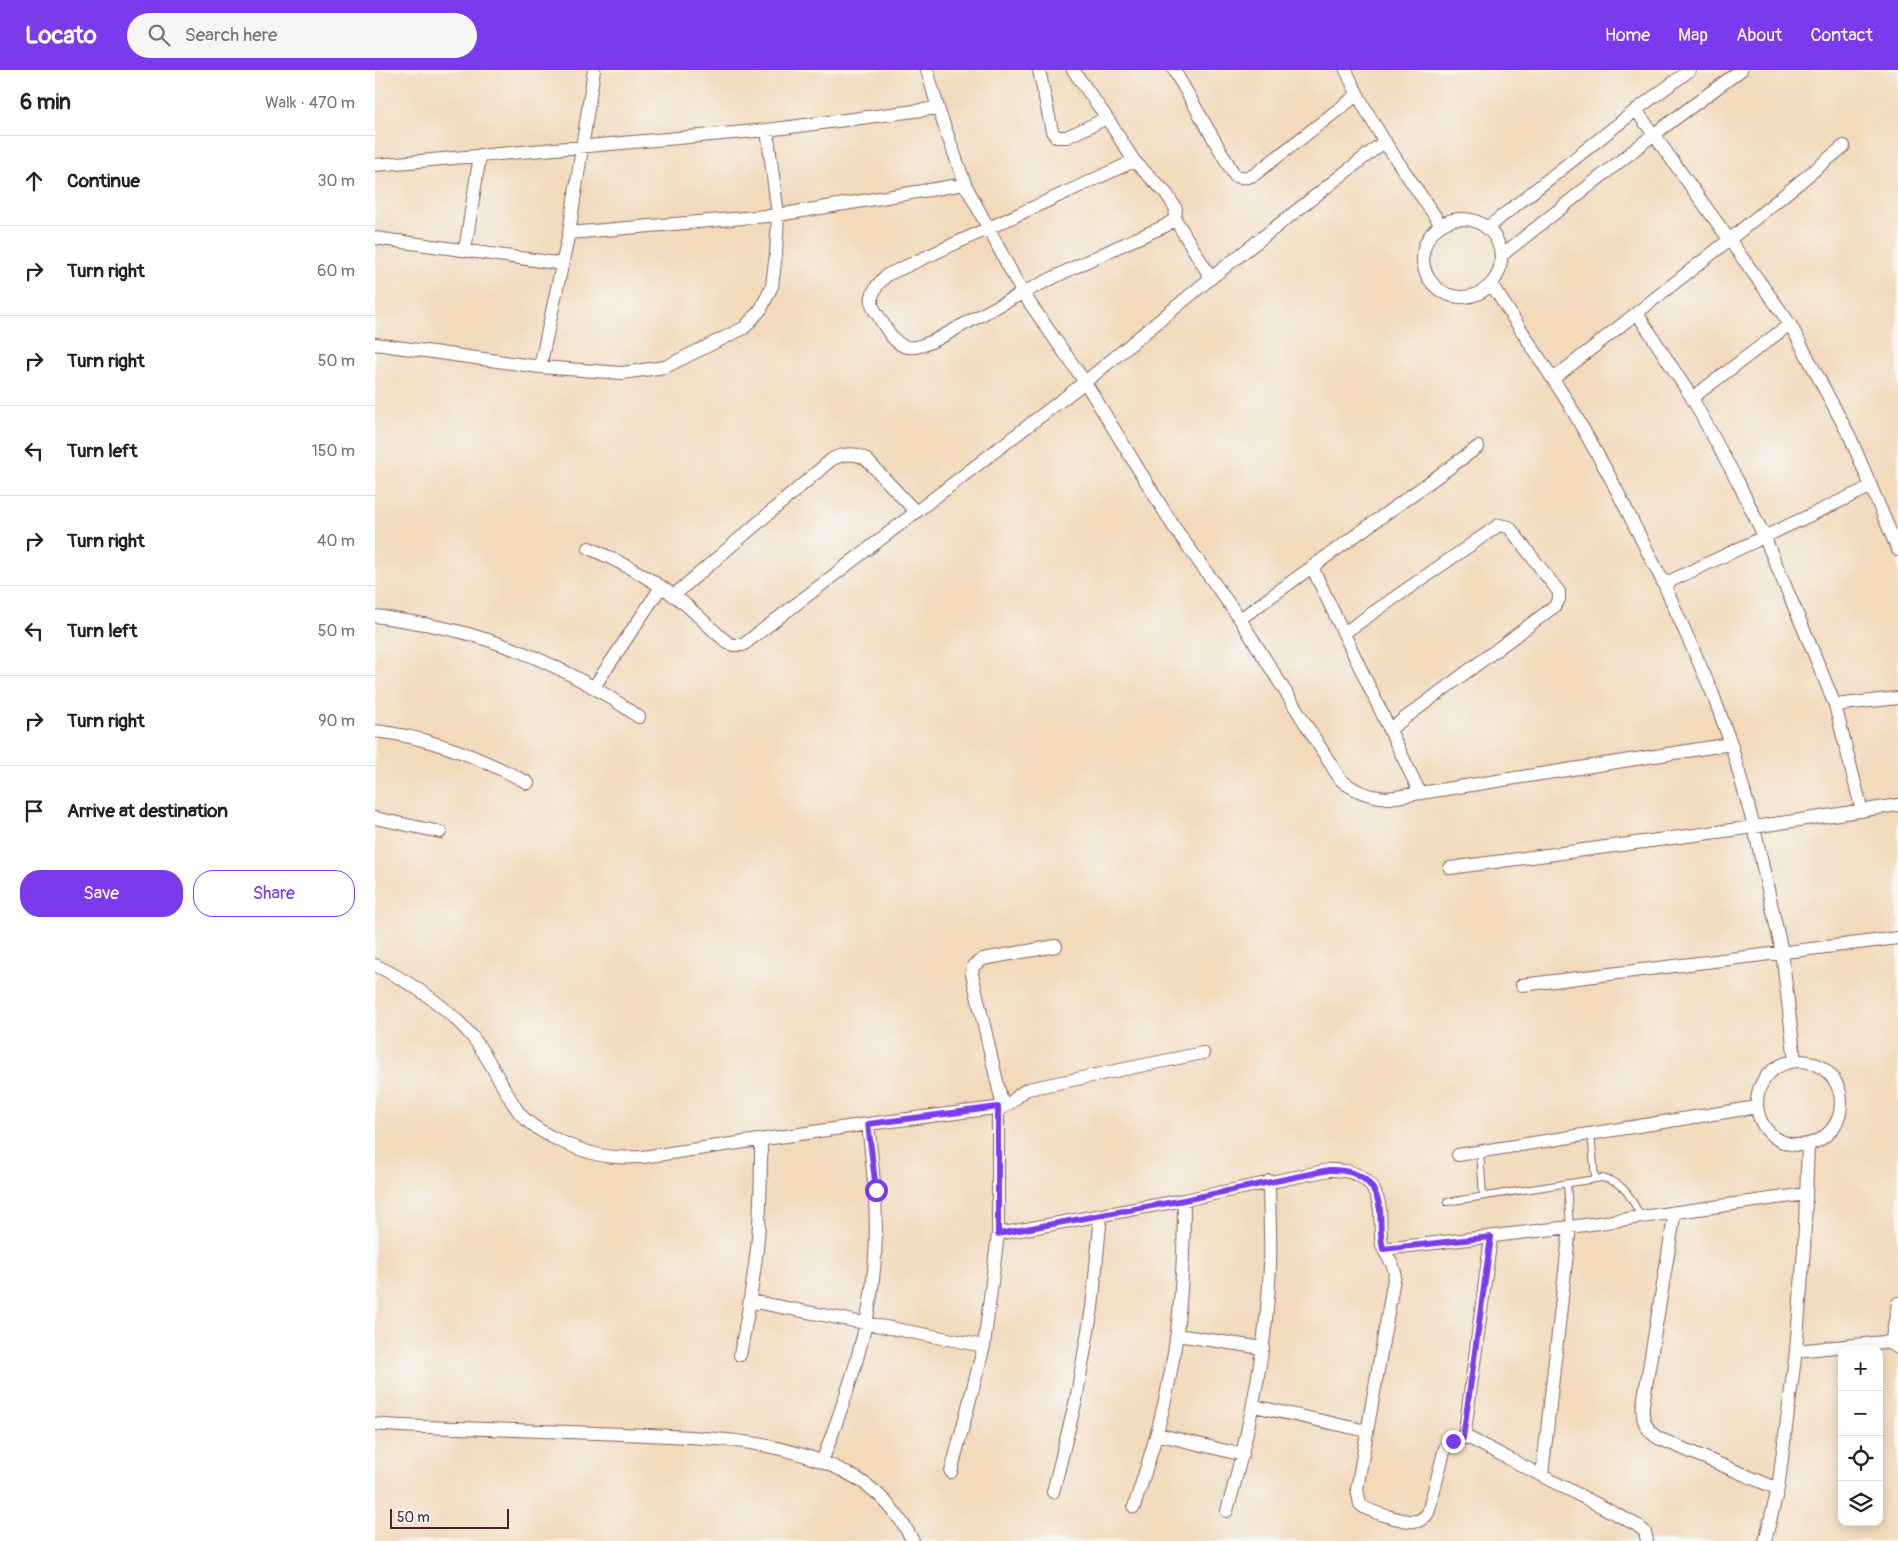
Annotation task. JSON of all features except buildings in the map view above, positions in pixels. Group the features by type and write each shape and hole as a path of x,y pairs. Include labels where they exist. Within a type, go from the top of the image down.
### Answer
{"street":[{"path":"540,367 569,233 584,146 594,70"},
{"path":"927,70 938,108 965,184 1022,292 1085,382 1174,527 1240,619 1340,779 1357,791 1377,797 1389,798 1731,744"},
{"path":"1039,70 1052,131 1056,136 1067,137 1107,118"},
{"path":"1073,70 1107,118 1134,161 1166,193 1176,209 1175,219 1211,278"},
{"path":"1173,70 1235,176 1239,178 1248,178 1255,175 1357,95"},
{"path":"1346,70 1357,95 1385,142 1441,225"},
{"path":"1487,228 1636,110 1690,70"},
{"path":"1501,255 1653,135 1741,70"},
{"path":"375,165 767,130 938,108"},
{"path":"1636,110 1791,324 1850,438 1898,550"},
{"path":"375,344 540,367 623,373 665,367 744,328 761,309 772,286 778,215 767,130"},
{"path":"589,548 614,559 661,587 705,621 728,643 743,645 1085,382 1211,278 1385,142"},
{"path":"1553,379 1637,314 1844,146"},
{"path":"465,250 481,155"},
{"path":"1134,161 887,275 875,286 872,306 898,343 906,347 914,347 942,336 1022,292 1165,226 1175,219"},
{"path":"569,233 778,215 965,184"},
{"path":"1465,219 1477,222 1487,228 1495,235 1501,255 1501,266 1498,276 1492,285 1481,293 1469,297 1455,297 1442,293 1432,284 1425,272 1422,259 1424,246 1431,234 1441,225 1452,220 1465,219"},
{"path":"375,238 563,264"},
{"path":"1492,285 1569,404 1610,477 1664,584 1712,692 1731,744 1754,827 1782,952 1795,1061"},
{"path":"1637,314 1692,398 1738,482 1764,536 1835,706 1862,811"},
{"path":"1692,398 1791,324"},
{"path":"1240,619 1478,447"},
{"path":"673,596 836,457 849,454 866,459 915,511"},
{"path":"1664,584 1870,487"},
{"path":"1344,634 1499,524 1509,527 1559,592 1559,600 1555,606 1389,730"},
{"path":"1312,567 1419,793"},
{"path":"594,687 661,587"},
{"path":"375,616 435,626 501,644 533,656 594,687 639,716"},
{"path":"1835,706 1898,698"},
{"path":"375,731 417,738 462,751 528,783"},
{"path":"1450,868 1898,806"},
{"path":"375,818 440,832"},
{"path":"1522,985 1898,938"},
{"path":"951,1472 983,1346 998,1234 1001,1107 973,974 973,966 983,959 1056,946"},
{"path":"375,965 412,986 455,1019 471,1035 517,1110 531,1124 552,1137 582,1149 615,1157 643,1157 868,1124 1001,1107 1013,1102 1028,1089 1203,1053"},
{"path":"1795,1061 1807,1062 1821,1067 1832,1077 1839,1089 1842,1104 1839,1118 1832,1130 1821,1140 1808,1145 1793,1145 1774,1137 1761,1121 1757,1107 1762,1083 1770,1073 1781,1065 1795,1061"},
{"path":"1458,1155 1757,1107"},
{"path":"822,1462 850,1386 867,1324 875,1257 876,1190 868,1124"},
{"path":"740,1355 757,1248 761,1194 761,1140"},
{"path":"1765,1541 1778,1489 1797,1351 1808,1145"},
{"path":"998,1234 1184,1200 1269,1181 1335,1169 1353,1171 1364,1178 1372,1187 1378,1203 1383,1249 1394,1266 1395,1280 1357,1489 1360,1504 1368,1510 1413,1521 1422,1520 1428,1513 1445,1448 1453,1441 1463,1438 1473,1440 1637,1525 1645,1532 1647,1541"},
{"path":"1227,1511 1243,1455 1254,1406 1263,1348 1270,1265 1269,1181"},
{"path":"1383,1249 1570,1227 1806,1194"},
{"path":"1134,1507 1157,1434 1169,1384 1177,1335 1183,1268 1184,1200"},
{"path":"1675,1212 1643,1404 1643,1417 1648,1429 1658,1438 1778,1489"},
{"path":"1053,1492 1076,1400 1092,1308 1101,1215"},
{"path":"1542,1475 1570,1227"},
{"path":"1463,1438 1491,1237"},
{"path":"750,1301 983,1346"},
{"path":"1797,1351 1895,1340 1898,1303"},
{"path":"1177,1335 1263,1348"},
{"path":"1254,1406 1367,1431"},
{"path":"375,1424 715,1438 769,1447 822,1462 848,1473 879,1495 904,1523 913,1541"},
{"path":"1157,1434 1243,1455"}],"lane":[{"path":"1591,1133 1595,1178"},
{"path":"1480,1151 1483,1196"},
{"path":"1447,1202 1595,1178 1611,1179 1625,1188 1641,1217"},
{"path":"1567,1182 1570,1227"}],"route":[{"path":"876,1190 868,1124 998,1107 998,1234 1184,1200 1329,1170 1353,1171 1364,1178 1372,1187 1377,1197 1380,1208 1383,1249 1491,1237 1463,1438 1453,1441"}]}
